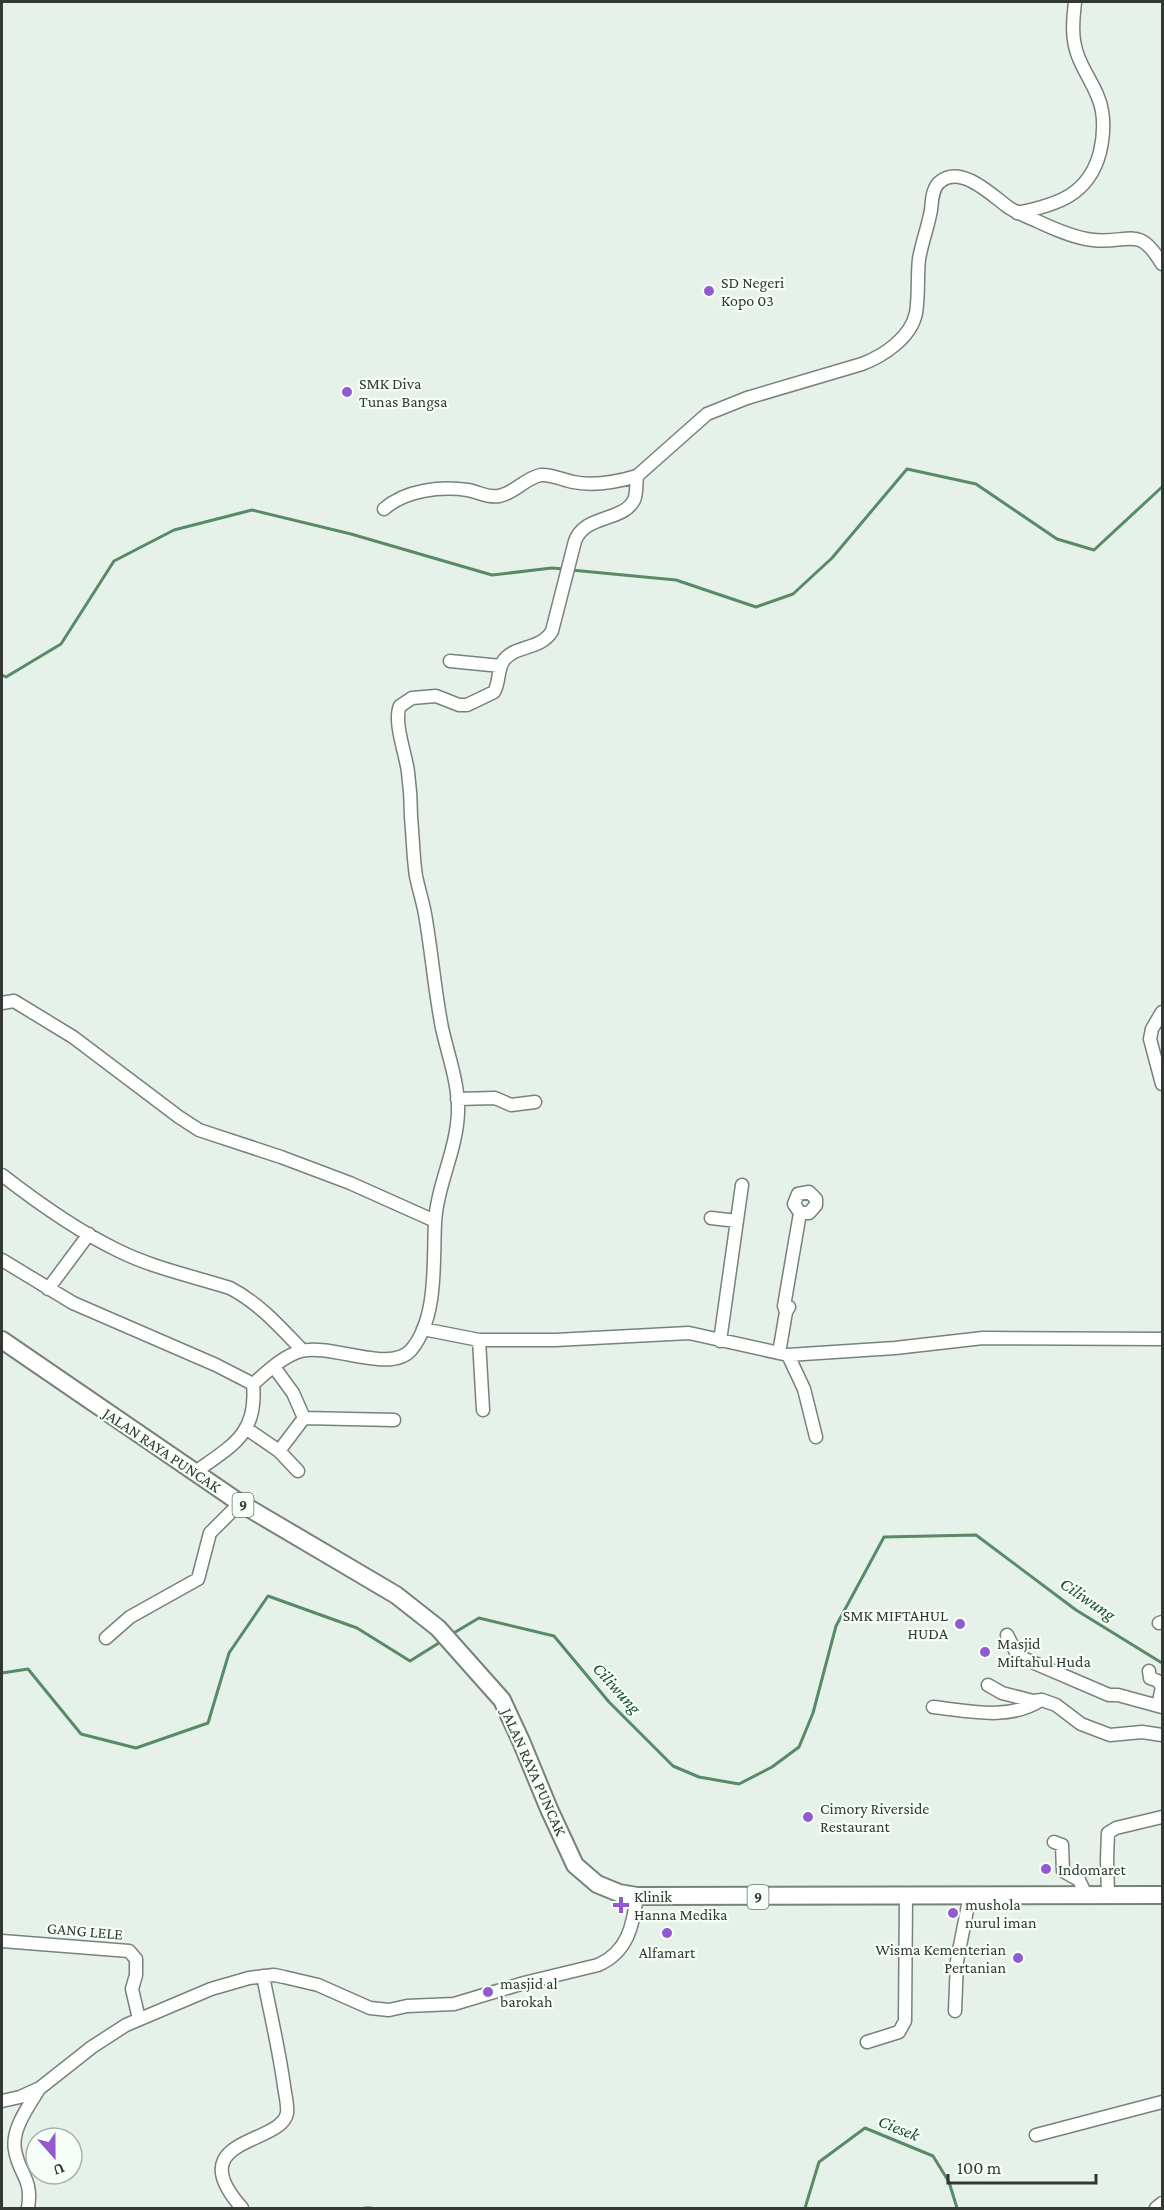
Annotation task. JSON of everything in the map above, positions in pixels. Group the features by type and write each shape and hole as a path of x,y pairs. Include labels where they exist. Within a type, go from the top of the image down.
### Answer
{"highway":[{"name":"JALAN RAYA PUNCAK","path":"2,1340 240,1503 396,1594 438,1628 502,1700 575,1865 597,1884 619,1893 637,1896 1162,1895"}],"street":[{"path":"1017,213 1057,202 1085,185 1093,172 1101,149 1102,111 1099,98 1079,58 1073,40 1074,2"},
{"path":"384,508 413,493 434,490 458,489 485,496 503,495 540,476 585,483 621,481 637,476 707,414 747,398 862,364 878,357 897,343 914,320 921,248 932,197 942,180 952,177 971,181 1017,213 1085,239 1100,241 1136,238 1144,241 1152,248 1162,264"},
{"path":"252,1384 284,1359 302,1350 330,1350 381,1359 397,1358 412,1349 423,1329 435,1271 435,1221 458,1112 436,992 424,902 416,877 408,772 398,711 403,703 419,697 439,696 459,705 472,704 494,692 501,666 509,656 548,637 554,624 576,538 582,528 622,511 632,503 637,476"},
{"path":"450,661 501,666"},
{"path":"4,1000 21,1005 73,1037 178,1118 199,1130 281,1156 435,1221"},
{"path":"1162,1012 1152,1029 1150,1039 1162,1084"},
{"path":"457,1099 495,1098 511,1105 535,1102"},
{"path":"2,1175 34,1200 117,1250 150,1264 239,1292 258,1305 302,1350"},
{"path":"720,1341 742,1185"},
{"path":"802,1213 789,1307 786,1312 783,1354 804,1389 816,1437"},
{"path":"711,1218 737,1221"},
{"path":"48,1289 89,1234"},
{"path":"2,1260 48,1289 103,1317 183,1350 252,1384"},
{"path":"423,1329 479,1340 555,1340 689,1332 783,1354 894,1348 984,1338 1162,1340"},
{"path":"479,1340 483,1410"},
{"path":"274,1367 293,1393 304,1418"},
{"path":"194,1473 229,1448 247,1430 253,1404 252,1384"},
{"path":"304,1418 394,1420"},
{"path":"279,1451 304,1418"},
{"path":"247,1430 279,1451 298,1472"},
{"path":"106,1638 130,1617 198,1579 210,1533 240,1503"},
{"path":"1007,1635 1018,1656 1109,1695 1118,1695 1160,1707 1162,1688 1158,1681 1150,1678 1149,1671"},
{"path":"988,1685 1002,1694 1033,1701 1042,1700 1056,1705 1081,1724 1110,1735 1142,1732 1162,1736"},
{"path":"933,1707 1004,1713 1027,1710 1042,1700"},
{"path":"1108,1895 1108,1833 1125,1826 1162,1817"},
{"path":"1054,1842 1062,1845 1063,1871 1079,1880 1086,1895"},
{"path":"955,2012 957,1961 970,1895"},
{"path":"2,2101 20,2097 40,2088 100,2042 139,2019 212,1989 263,1976 274,1975 318,1985 370,2008 379,2009 454,2004 501,1989 598,1965 609,1960 628,1939 633,1925 637,1896"},
{"path":"867,2042 899,2032 905,2021 906,1896"},
{"name":"GANG LELE","path":"2,1941 129,1951 136,1959 136,1975 132,1989 139,2019"},
{"path":"242,2208 225,2187 222,2172 225,2160 233,2150 245,2142 280,2124 287,2113 281,2065 263,1976"},
{"path":"28,2208 30,2191 15,2153 14,2142 16,2133 40,2088"},
{"path":"1036,2135 1162,2102"},
{"path":"1156,2208 1162,2203"}],"waterway":[{"path":"571,570 676,580 756,607 793,594 832,558 907,469 976,484 1057,539 1094,550 1162,487"},
{"path":"2,675 6,677 61,644 114,561 174,530 252,510 351,534 492,575 552,568 564,569"},
{"name":"Ciliwung","path":"452,1634 479,1618 554,1636 609,1702 673,1766 699,1777 739,1784 772,1767 799,1747 813,1713 836,1626 884,1537 976,1535 1076,1610 1162,1663"},
{"name":"Ciliwung","path":"2,1673 28,1669 81,1734 136,1748 208,1723 229,1653 268,1596 357,1628 410,1661 442,1641"},
{"name":"Ciesek","path":"805,2208 819,2162 865,2128 933,2156 949,2182 957,2208"},
{"name":"Ciesek","path":"365,2208 371,2208"}],"place":[{"name":"SD Negeri Kopo 03","path":"709,291"},
{"name":"SMK Diva Tunas Bangsa","path":"347,392"},
{"name":"SMK MIFTAHUL HUDA","path":"960,1624"},
{"name":"Masjid Miftahul Huda","path":"985,1652"},
{"name":"Cimory Riverside Restaurant","path":"808,1817"},
{"name":"Indomaret","path":"1046,1869"},
{"name":"Klinik Hanna Medika","path":"621,1905"},
{"name":"mushola nurul iman","path":"953,1913"},
{"name":"Alfamart","path":"667,1933"},
{"name":"Wisma Kementerian Pertanian","path":"1018,1958"},
{"name":"masjid al barokah","path":"488,1992"}]}
